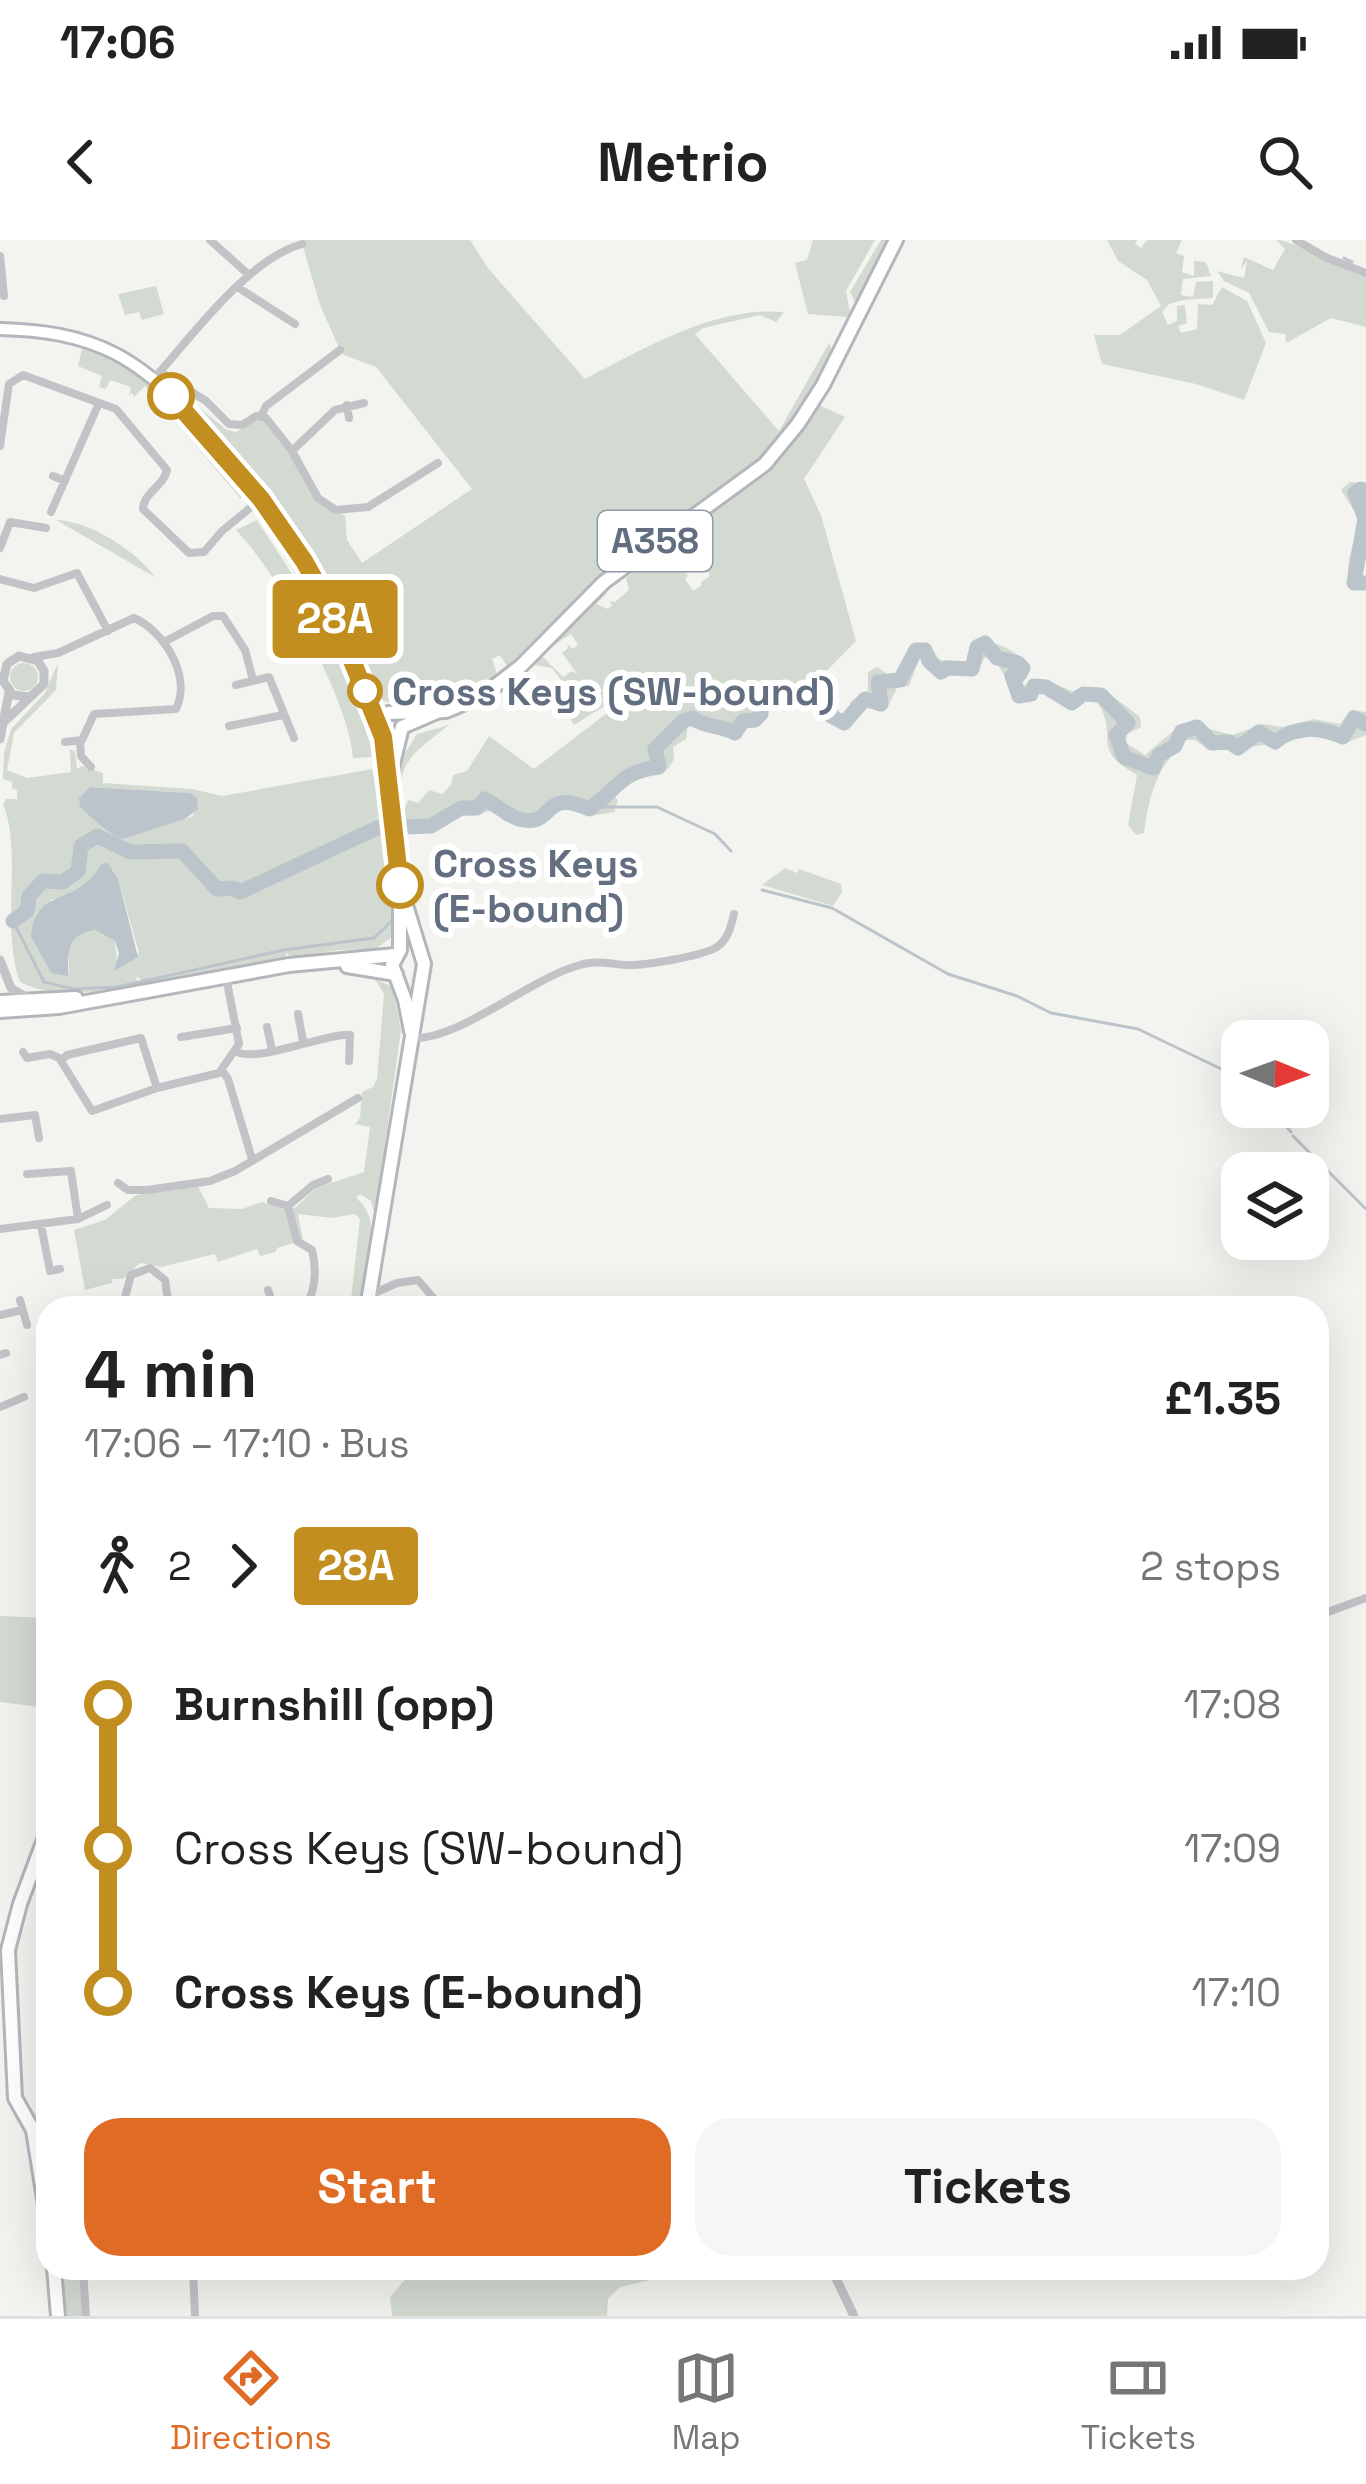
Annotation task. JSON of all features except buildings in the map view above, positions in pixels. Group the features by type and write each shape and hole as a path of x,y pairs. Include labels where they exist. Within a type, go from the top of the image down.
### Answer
{"main road":[{"name":"A358","path":"396,722 379,718 380,732 396,722 466,704 506,679 604,581 772,456 823,385 896,240"},
{"path":"0,329 77,338 157,376 261,499 304,561 332,611 380,732 400,890 397,975 410,1035"},
{"path":"366,694 396,722 388,778"},
{"path":"369,1296 424,964 400,890"},
{"path":"1,1007 101,999 410,948 420,953"},
{"path":"334,963 410,980 420,975"},
{"path":"1,1007 38,999 101,999"},
{"path":"36,1861 4,1968 15,2098 33,2130 36,2149"},
{"path":"0,2104 15,2098"},
{"path":"55,2280 58,2316"}],"street":[{"path":"210,240 249,274"},
{"path":"1296,240 1366,273"},
{"path":"302,244 286,248 249,274 157,376 206,401 229,424 242,425 261,416 266,406 340,350"},
{"path":"0,256 4,296"},
{"path":"238,288 295,319"},
{"path":"0,446 10,384 18,375 118,411 166,467 165,478 142,503 143,511 189,553 204,552 261,499"},
{"path":"51,512 99,403"},
{"path":"292,451 335,410 364,403"},
{"path":"346,405 349,418"},
{"path":"261,416 292,451 318,498 336,510 368,507 438,463"},
{"path":"406,464 414,476"},
{"path":"53,476 65,481"},
{"path":"0,517 46,528"},
{"path":"0,548 10,522"},
{"path":"0,579 34,588 77,572 108,631"},
{"path":"166,640 213,616 223,616 245,650 254,680"},
{"path":"0,739 5,721 3,664 19,656 58,653 134,618 166,640 180,681 178,707 171,712 94,714 80,742 80,756 91,767"},
{"path":"5,721 40,690 44,671 58,653"},
{"path":"33,658 44,671"},
{"path":"236,685 266,676 272,679 294,738"},
{"path":"4,684 29,697"},
{"path":"229,726 283,715"},
{"path":"65,742 80,742"},
{"path":"410,1035 430,1037 481,1015 534,983 585,963 632,966 717,947 727,937 734,914"},
{"path":"0,959 4,974 1,1007"},
{"path":"4,974 20,995 38,999"},
{"path":"61,1059 63,1070 92,1111 222,1070 237,1052 226,976"},
{"path":"298,1014 303,1041"},
{"path":"350,1061 353,1022"},
{"path":"267,1027 272,1050"},
{"path":"181,1037 237,1028"},
{"path":"237,1052 249,1057 303,1041 350,1036"},
{"path":"23,1052 27,1058 50,1054 61,1059 141,1038 158,1088"},
{"path":"222,1070 251,1161"},
{"path":"118,1183 128,1190 184,1187 210,1180 354,1101 356,1115"},
{"path":"0,1119 34,1110 39,1138"},
{"path":"32,1170 71,1171 78,1219"},
{"path":"309,1174 313,1185"},
{"path":"288,1206 328,1179"},
{"path":"271,1201 288,1206"},
{"path":"0,1229 78,1219 107,1205"},
{"path":"288,1206 297,1241 312,1250 311,1296"},
{"path":"41,1225 50,1271"},
{"path":"125,1296 131,1275 152,1268 165,1280 167,1296"},
{"path":"377,1296 397,1283 418,1280 432,1296"},
{"path":"268,1290 270,1296"},
{"path":"0,1315 21,1305 28,1325"},
{"path":"0,1407 14,1410 24,1397"},
{"path":"1329,1612 1366,1598"},
{"path":"84,2280 86,2316"},
{"path":"194,2280 195,2316"},
{"path":"837,2280 854,2316"}],"shaded area":[{"path":"301,240 470,240 488,268 585,379 707,322 758,312 784,312 776,322 760,315 695,334 779,431 829,343 833,355 785,435 750,472 599,580 510,671 500,655 492,659 498,677 481,691 437,706 398,705 382,700 373,690 325,588 178,391 227,430 236,432 255,420 264,422 295,461 314,498 345,516 347,540 362,563 472,489 376,367 340,350 320,305"},
{"path":"813,240 875,240 846,291 847,317 808,314 795,263 807,260"},
{"path":"881,240 892,240 855,302 850,292"},
{"path":"1107,240 1137,240 1141,248 1147,240 1182,240 1176,253 1184,256 1182,272 1194,276 1194,261 1206,262 1211,276 1183,279 1181,295 1193,297 1196,282 1213,281 1213,298 1183,300 1162,312 1168,325 1177,321 1177,306 1185,305 1187,323 1178,326 1181,333 1197,329 1198,304 1212,305 1222,287 1247,301 1266,343 1244,400 1196,384 1102,364 1094,335 1120,335 1161,306 1147,280 1118,261"},
{"path":"1276,240 1366,277 1366,327 1331,318 1286,343 1285,334 1269,332 1249,293 1224,281 1217,271 1244,278 1244,257 1273,270 1285,249"},
{"path":"156,286 164,314 142,320 139,312 125,315 118,294"},
{"path":"82,349 128,368 163,395 216,450 241,499 145,386 134,397 129,396 131,387 110,380 106,389 99,387 102,376 78,366"},
{"path":"817,404 845,417 804,479 821,515 856,641 813,685 827,690 842,717 850,711 850,702 868,691 868,672 877,667 890,676 898,673 907,651 929,644 940,660 968,662 970,647 979,639 1027,662 1023,685 1048,681 1072,691 1107,692 1140,717 1141,727 1127,734 1126,743 1145,755 1189,723 1232,735 1264,724 1282,727 1314,719 1340,724 1351,710 1366,712 1366,735 1343,744 1315,736 1234,750 1209,750 1187,740 1162,771 1144,833 1136,835 1128,825 1137,775 1113,757 1098,703 1067,706 1044,692 1016,701 992,660 985,657 976,675 938,674 921,654 909,686 897,688 887,708 864,706 849,724 838,726 812,697 772,700 760,720 731,738 688,724 686,739 673,747 674,759 668,769 631,778 612,795 618,800 614,812 590,816 569,808 543,819 505,822 493,810 459,814 442,825 406,832 399,818 397,766 417,734 449,725 408,762 401,783 403,814 408,800 418,803 429,790 442,794 453,775 467,771 489,736 534,769 607,713 603,707 574,725 552,688 561,680 552,668 534,665 542,656 563,677 572,671 578,675 562,653 567,643 572,649 578,645 571,634 548,649 567,622 603,588 607,593 596,604 608,609 609,601 615,602 629,590 626,578 648,561 657,567 668,547 693,591 702,585 710,576 698,553 680,548 673,538 753,479"},
{"path":"1350,482 1366,483 1366,536 1357,572 1366,576 1366,588 1350,589 1348,580 1360,520 1341,490"},
{"path":"260,519 298,556 340,643"},
{"path":"56,520 111,539 155,577"},
{"path":"257,520 340,648 374,757 353,758 339,703 309,638 236,530"},
{"path":"24,663 34,667 38,677 34,687 24,691 14,687 10,677 14,667"},
{"path":"58,663 56,690 14,733 7,770 27,778 71,772 70,750 64,748 75,751 77,769 82,766 103,773 103,783 192,789 222,796 372,769 383,820 395,929 391,938 375,949 291,958 287,953 285,959 146,985 137,976 136,987 108,991 62,992 20,982 12,938 9,823 3,804 6,799 17,799 17,790 3,779 4,753 11,729 45,693","holes":["91,787 190,793 197,799 193,816 185,819 107,828","101,864 113,869 118,878 139,953 117,961 115,941 95,930 74,936 69,944 69,973 50,900 80,888"]},
{"path":"90,787 190,793 197,798 198,809 185,819 122,839 80,807 79,798"},
{"path":"108,863 118,878 138,957 114,971 119,953 115,941 95,930 74,940 68,976 51,973 31,936 35,920 49,902 80,887 101,864"},
{"path":"785,868 841,884 842,892 833,906 762,885"},
{"path":"375,979 393,987 401,1030 375,1216 371,1201 360,1194 356,1198 365,1208 372,1234 364,1296 351,1296 360,1219 355,1214 332,1218 298,1214 303,1240 276,1252 260,1256 257,1249 218,1262 215,1254 161,1267 140,1263 123,1279 85,1290 74,1230 105,1220 136,1195 198,1186 209,1208 242,1209 262,1202 287,1210 316,1188 364,1172 370,1127 355,1124 360,1118 362,1092 377,1079 384,994"},
{"path":"0,1616 36,1618 36,1706 0,1702"},
{"path":"63,2280 81,2280 84,2316 66,2316"},
{"path":"405,2280 651,2280 620,2287 608,2299 607,2316 392,2316 390,2297"}],"waterway":[{"path":"1344,258 1352,262"},
{"path":"1366,491 1355,493 1365,518 1354,583 1366,583"},
{"path":"1362,527 1366,525"},
{"path":"13,921 27,911 29,896 43,881 63,882 78,871 81,846 97,836 130,852 182,851 217,889 240,892 377,828 431,826 461,808 477,808 485,799 530,821 563,803 589,809 626,777 659,767 655,749 683,721 692,718 735,733 743,721 761,714 766,697 812,692 831,716 844,723 865,699 881,704 878,682 900,680 916,650 925,650 941,672 972,669 977,647 985,643 997,658 1023,668 1012,676 1019,696 1031,694 1034,686 1046,687 1072,703 1083,694 1101,695 1128,723 1116,735 1124,757 1153,768 1159,755 1175,746 1181,732 1197,727 1212,743 1229,742 1238,748 1259,732 1275,742 1308,729 1343,737 1354,718 1366,724"},
{"path":"594,807 657,807 715,834 731,851"},
{"path":"762,890 832,908 948,974 1017,996 1051,1013 1138,1029 1221,1069"},
{"path":"13,921 44,982 74,989 117,987 284,950 374,938 394,919"},
{"path":"1288,1128 1291,1132"},
{"path":"1293,1136 1366,1209"}],"bus line":[{"name":"28A","path":"171,396 261,499 332,611 383,737 400,885"}],"place":[{"name":"Cross Keys (SW-bound)","path":"365,691"},
{"name":"Cross Keys (E-bound)","path":"400,885"}]}
